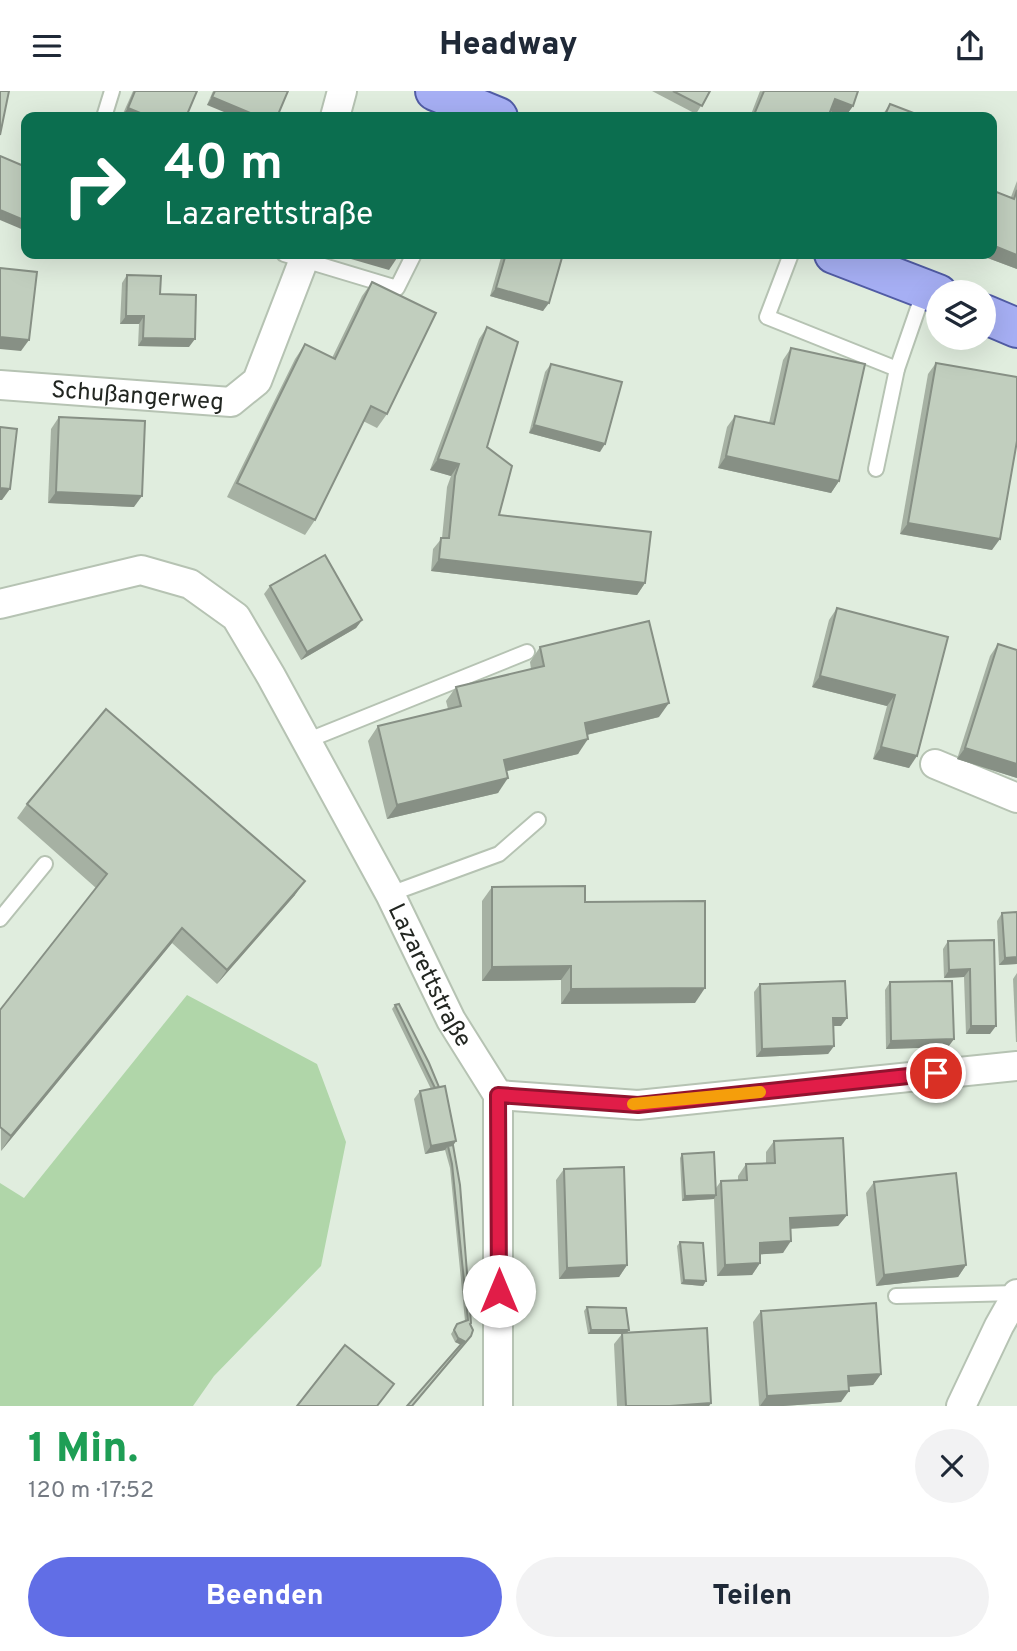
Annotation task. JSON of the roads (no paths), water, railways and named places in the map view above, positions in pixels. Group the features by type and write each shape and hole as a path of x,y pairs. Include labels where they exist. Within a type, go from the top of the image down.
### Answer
{"main road":[{"path":"435,91 486,112"},
{"path":"847,259 926,290"},
{"path":"996,319 1017,328"}],"street":[{"path":"336,112 342,91"},
{"name":"Schußangerweg","path":"0,385 231,402 257,381 297,259"},
{"name":"Lazarettstraße","path":"0,604 141,570 190,584 236,617 390,894 451,1020 498,1095"},
{"path":"935,764 1017,797"},
{"path":"498,1406 498,1095 638,1105 1017,1066"},
{"path":"961,1406 1017,1294"}],"lane":[{"path":"106,112 112,91"},
{"path":"307,259 397,288 412,259"},
{"path":"789,259 767,317 897,369"},
{"path":"876,468 897,369 926,305"},
{"path":"306,741 527,652"},
{"path":"390,894 499,854 538,820"},
{"path":"0,919 46,864"},
{"path":"896,1296 1017,1294"}]}
